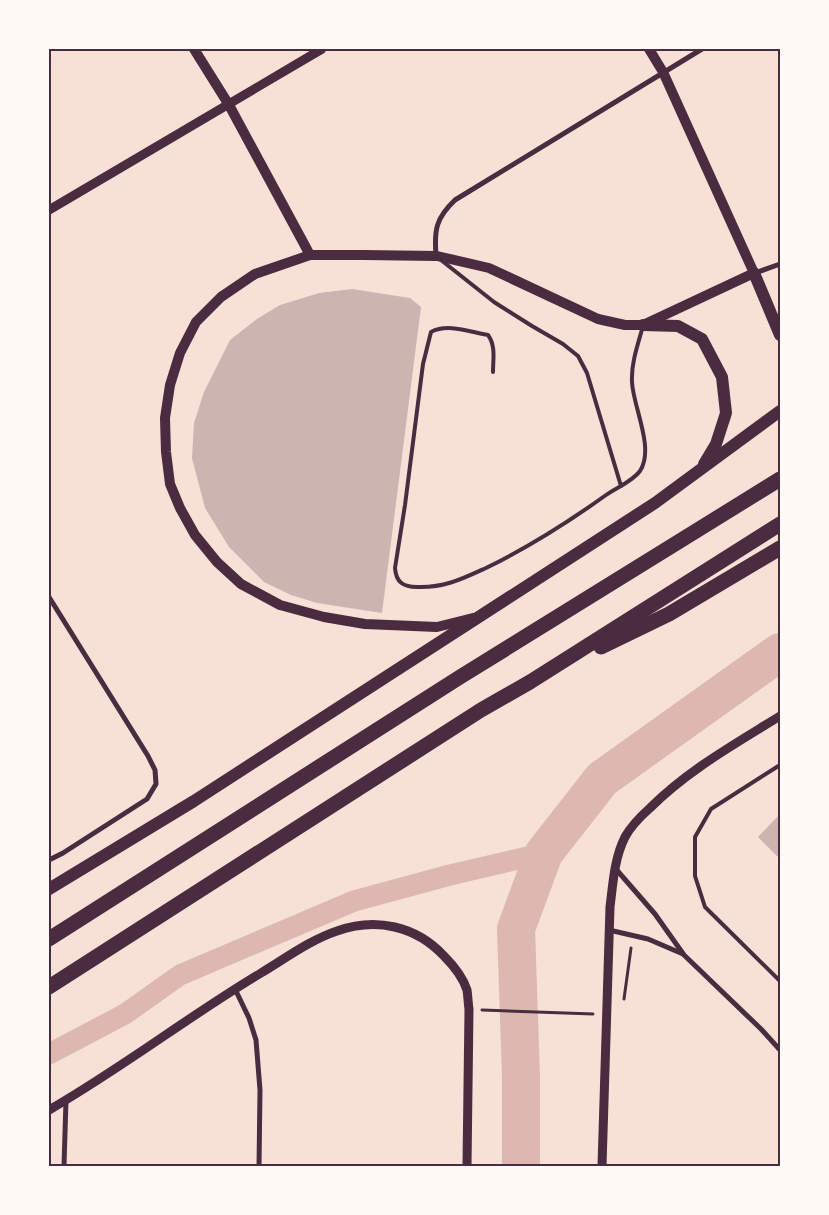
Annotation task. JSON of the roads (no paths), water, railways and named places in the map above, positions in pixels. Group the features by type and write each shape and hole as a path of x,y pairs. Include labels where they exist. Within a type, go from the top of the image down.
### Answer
{"highway":[{"path":"49,939 460,677 780,479"},
{"path":"49,987 481,710 530,682 780,524"},
{"path":"530,682 669,614 780,548"}],"main road":[{"path":"194,49 229,105 310,255"},
{"path":"649,49 663,72 780,335"},
{"path":"481,616 437,627 365,624 324,617 280,605 241,584 217,562 195,536 170,484 166,452 165,418 170,385 180,353 196,322 221,297 254,274 310,255 436,256 489,268 598,319 625,325 678,326 702,339 722,377 726,413 716,444 700,470"},
{"path":"643,325 754,273"},
{"path":"49,889 194,801 655,504 780,411"}],"street":[{"path":"49,210 322,49"},
{"path":"436,256 435,237 437,222 445,209 455,200 702,49"},
{"path":"754,273 780,264"},
{"path":"49,597 155,770 156,784 147,799 62,854 49,860"},
{"path":"602,1166 610,907 615,868 625,837 641,817 667,791 716,756 780,716"},
{"path":"615,868 655,914 684,954 761,1028 780,1050"},
{"path":"49,1110 235,988 320,938 337,930 370,924 389,926 403,928 434,944 452,963 467,990 469,1009 466,1166"},
{"path":"609,930 648,939 684,954"},
{"path":"235,988 249,1018 256,1040 260,1090 259,1166"},
{"path":"64,1166 66,1100"}],"lane":[{"path":"436,256 494,302 564,344 578,356 587,372 621,486"},
{"path":"493,372 493,341 488,335 446,327 438,328 431,332 423,364 395,568 395,577 401,584 422,588 451,584 516,553 560,528 612,490 621,486 639,471 645,458 645,444 632,381 633,366 643,325"},
{"path":"780,765 711,809 695,837 695,876 705,907 780,981"}],"waterway":[{"path":"521,1166 521,1076 516,929 544,853 602,779 780,652"},
{"path":"49,1054 125,1014 180,975 354,901 450,875 544,853"}]}
